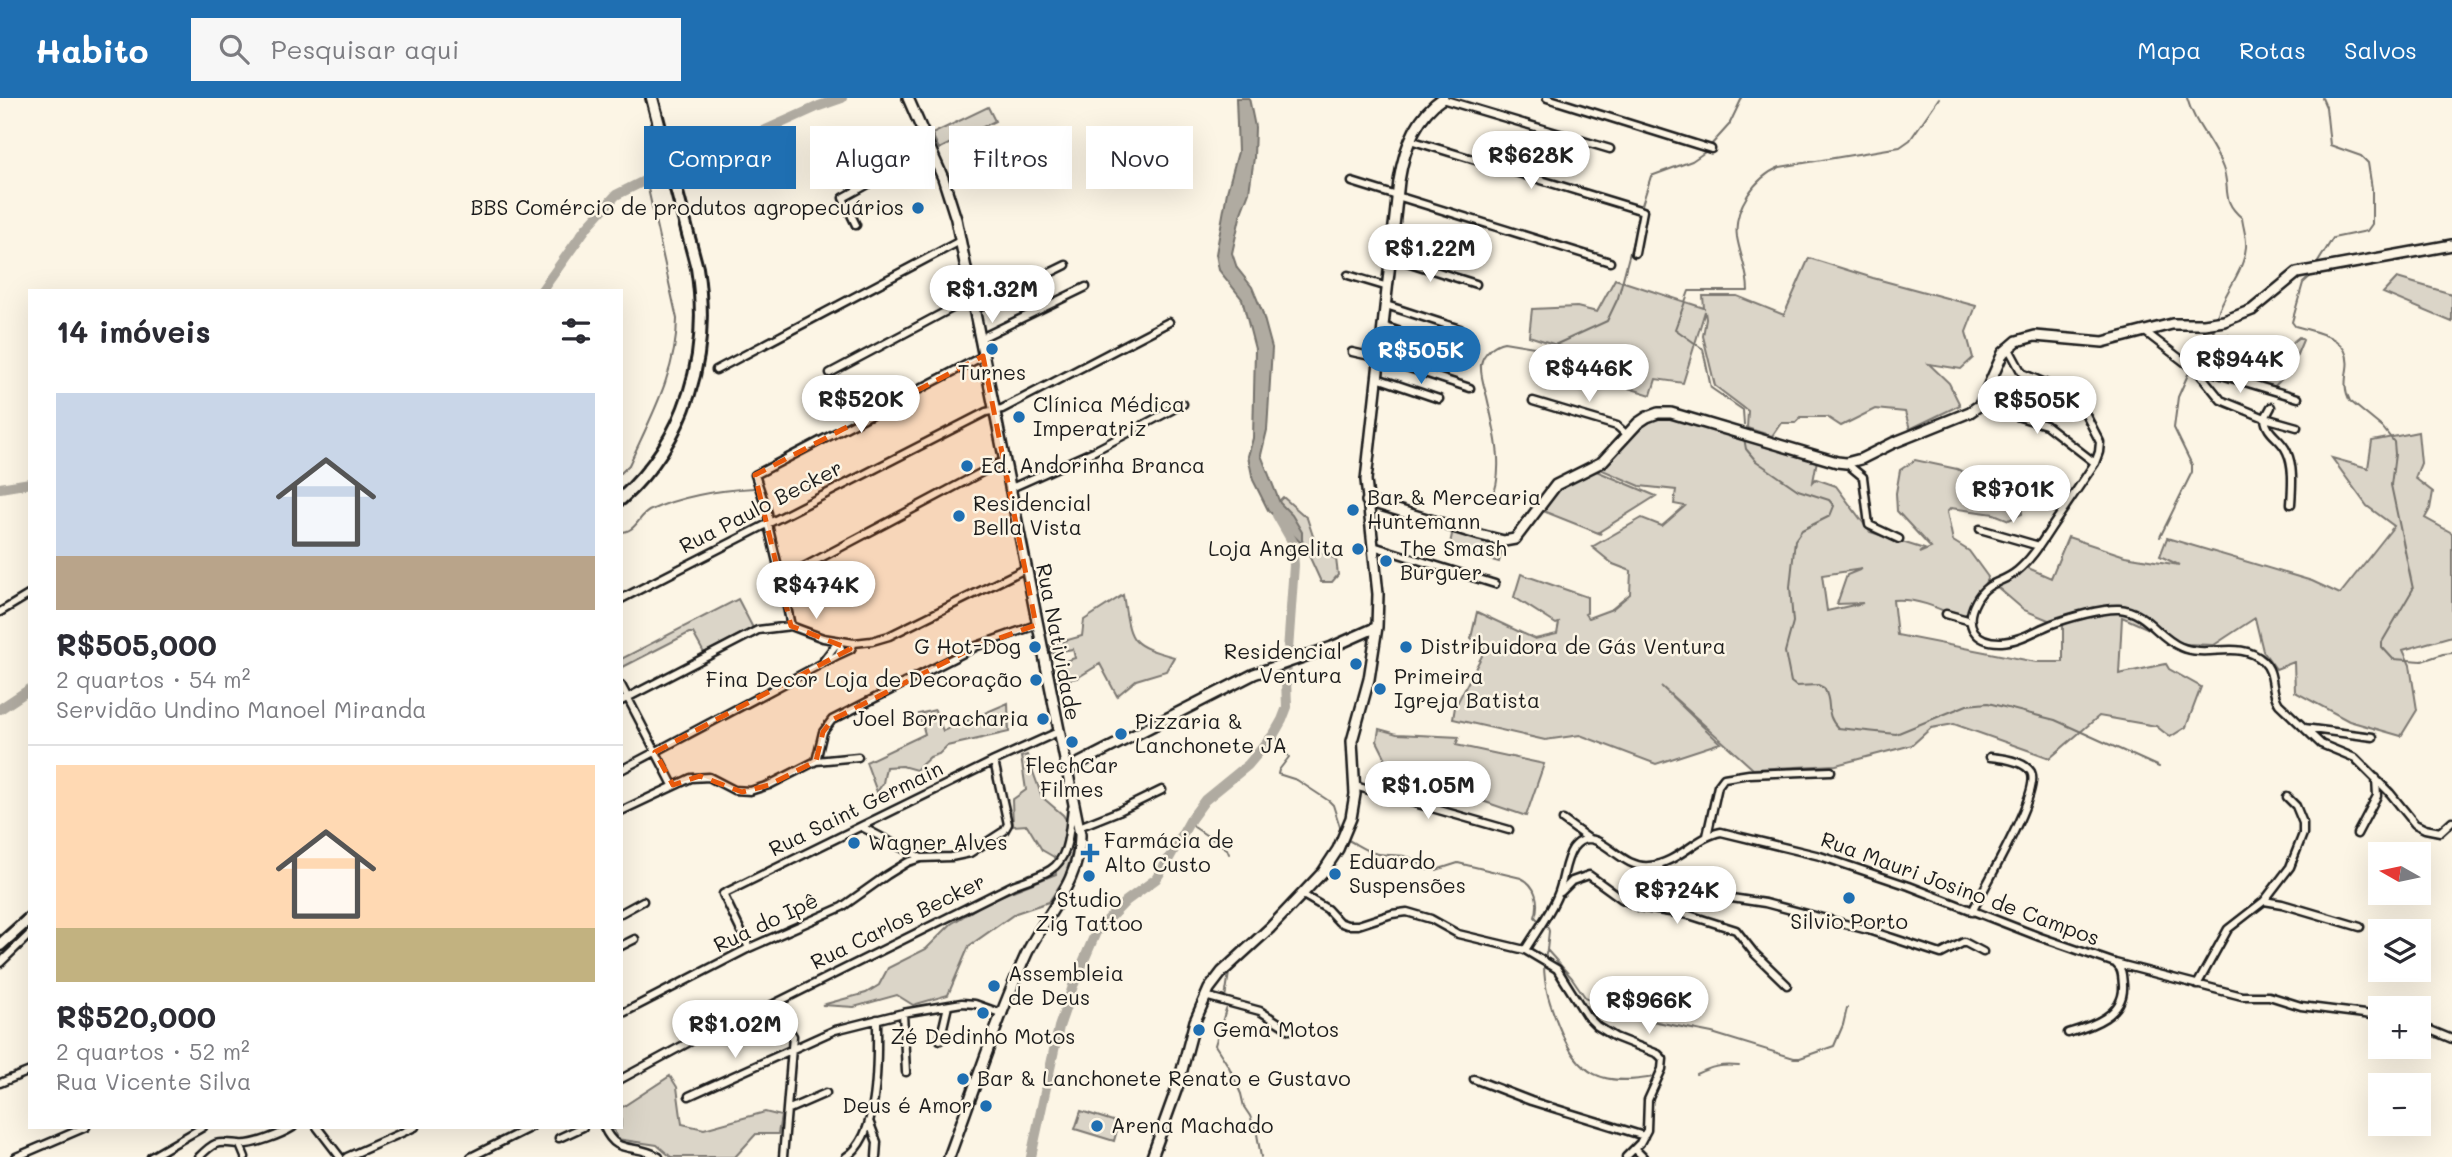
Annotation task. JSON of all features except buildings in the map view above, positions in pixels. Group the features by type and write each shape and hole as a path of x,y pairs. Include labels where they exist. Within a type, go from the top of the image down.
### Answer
{"highway":[{"path":"623,497 651,468 670,440 684,412 698,364 702,329 701,291 693,251 652,98"},
{"path":"0,945 28,920"}],"main road":[{"name":"Rua Natividade","path":"908,98 920,126"},
{"path":"1152,1157 1178,1085 1195,1021 1205,996 1222,972 1303,895 1329,864 1342,842 1353,808 1355,786 1352,741 1369,679 1377,627 1378,594 1366,480 1397,197 1410,139 1427,112 1443,98"},
{"name":"Rua Natividade","path":"935,162 948,192 960,241 1079,827 1080,845 1074,871 1030,948 949,1157"},
{"path":"1367,501 1489,538 1511,540 1521,533 1542,500 1556,485 1598,465 1647,416 1666,412 1846,463 1961,417 1980,405 2003,353 2017,341 2035,337 2097,342 2172,324 2214,324 2232,319 2258,306 2284,281 2301,271 2452,245"},
{"path":"1066,770 1263,671 1332,647 1377,627"}],"street":[{"path":"1443,98 1610,149"},
{"path":"1546,98 1712,149"},
{"path":"1410,139 1643,211 1635,253"},
{"path":"1352,182 1610,262"},
{"path":"856,225 843,198 859,189"},
{"path":"716,370 960,241"},
{"path":"1391,257 1476,284"},
{"path":"974,310 1066,265"},
{"path":"1348,275 1388,287"},
{"path":"979,339 1086,287"},
{"path":"830,373 971,298"},
{"path":"1386,305 1460,329"},
{"name":"Rua Paulo Becker","path":"623,598 986,412 1002,409 1074,373 1169,322"},
{"path":"1383,326 1457,351"},
{"path":"2144,331 2200,374 2221,400 2265,418 2297,427"},
{"path":"2008,347 2022,373 2055,388 2075,401 2084,411 2100,442 2100,450 2095,463 2039,547 2019,570 1983,590 1973,606 1971,621 1976,636 2002,642 2020,638 2054,623 2119,609 2132,611 2143,617 2181,648 2207,652 2234,649 2257,656 2270,671 2277,702 2302,728 2321,744 2355,758 2420,827 2440,832 2452,821"},
{"path":"1352,352 1379,358 1470,388"},
{"path":"792,626 768,513 755,475 983,356"},
{"path":"2190,366 2298,398"},
{"path":"1377,378 1439,399"},
{"path":"1533,401 1617,426 1627,435"},
{"path":"1009,489 1094,451 1183,404"},
{"path":"1980,405 2042,423 2095,463"},
{"path":"2271,407 2265,418 2268,430 2288,454 2292,476 2291,504"},
{"path":"781,579 1003,461"},
{"path":"1846,463 1863,477 1869,525 1899,539"},
{"path":"1980,529 2039,547"},
{"path":"1373,546 1495,584"},
{"path":"673,785 624,700 749,634 792,626 838,642 872,641 889,636 1025,569"},
{"path":"0,612 28,595"},
{"path":"1947,614 1971,621"},
{"path":"816,761 822,732 832,720 977,646 1036,625"},
{"path":"823,638 827,645 827,657"},
{"path":"838,642 841,648 838,655"},
{"path":"820,664 838,642"},
{"path":"623,769 851,649 855,643"},
{"path":"2302,728 2373,737"},
{"name":"Rua Saint Germain","path":"749,948 723,894 1058,732"},
{"path":"623,810 691,778 705,776 742,792 750,792 816,761 858,757"},
{"path":"1972,912 2022,817 2032,786 2030,771 2018,763 1990,757"},
{"path":"862,827 921,858 970,853 1006,830 1008,824 994,761"},
{"path":"1563,820 1590,839 1598,841 1637,865 1657,865 1686,852 1707,836 1718,786 1724,778 1749,774 1831,771"},
{"path":"2357,834 2377,796 2376,778"},
{"path":"1355,786 1509,830"},
{"path":"1079,827 1162,790"},
{"path":"2197,985 2228,929 2264,901 2290,867 2303,834 2303,823 2300,814 2287,797"},
{"name":"Rua Carlos Becker","path":"623,1078 719,1026 774,1004 1013,885 1050,870 1060,861 1066,849 1073,803"},
{"name":"Rua Mauri Josino de Campos","path":"1707,836 1717,832 1730,833 1820,856 1909,886 1972,912 2115,963 2242,996 2273,997 2301,1006 2368,1014"},
{"path":"1557,897 1572,849 1581,841 1590,839"},
{"name":"Rua do Ipê","path":"623,1013 749,948 842,907 887,875 908,862 921,858"},
{"path":"1657,865 1666,876 1686,886 1718,896 1765,903 1868,930 1941,954 1965,942 1983,952"},
{"path":"1525,950 1557,897 1572,881 1589,875 1622,899 1639,907 1689,915 1730,928 1742,935 1754,953 1787,985"},
{"path":"1303,895 1347,925 1407,912 1431,919 1458,934 1525,950 1558,969 1586,1015 1600,1029 1662,1058 1662,1069 1648,1100 1648,1124 1644,1136 1626,1157"},
{"path":"623,912 643,901"},
{"path":"2264,901 2360,927"},
{"path":"0,963 28,936"},
{"path":"623,945 635,939"},
{"path":"2068,1033 2098,1023 2121,1002 2122,972 2115,963"},
{"path":"1205,996 1260,1011 1290,1030"},
{"path":"774,1004 792,1033 793,1048 783,1157"},
{"path":"690,1096 835,1030 903,1013 948,1006 975,1004 1003,1014"},
{"path":"940,1040 948,1006"},
{"path":"903,1013 906,1072"},
{"path":"846,1157 861,1143 877,1086 877,1019"},
{"path":"2431,1030 2452,1039"},
{"path":"0,1083 28,1072"},
{"path":"1475,1079 1531,1101 1644,1136"},
{"path":"788,1111 826,1093"},
{"path":"868,1119 877,1142 876,1157"},
{"path":"16,1157 81,1129"},
{"path":"151,1157 199,1129"},
{"path":"199,1157 220,1142 240,1144 278,1135 289,1129"},
{"path":"319,1129 340,1157"},
{"path":"347,1157 410,1129"},
{"path":"471,1157 527,1129"},
{"path":"559,1138 579,1129"},
{"path":"605,1129 609,1140 617,1147 646,1151 659,1157"},
{"path":"240,1144 245,1157"},
{"path":"1635,1149 1643,1157"}],"highlighted area":[{"path":"983,356 1036,625 977,646 832,720 823,732 816,761 769,785 742,792 700,776 673,785 655,752 850,649 791,626 755,475"}],"shaded area":[{"path":"1236,98 1249,98 1255,127 1249,192 1232,253 1237,268 1252,287 1272,348 1267,430 1261,455 1280,503 1292,515 1302,532 1302,544 1268,510 1253,480 1248,456 1253,438 1255,349 1242,299 1219,270 1216,254 1227,192 1238,152"},
{"path":"988,107 995,121 985,126 949,126 949,144 939,149 935,133"},
{"path":"1809,258 1976,306 1966,332 1973,358 1961,369 1929,364 1949,383 1960,405 1910,429 1905,412 1875,409 1841,426 1827,417 1801,417 1795,423 1781,423 1772,436 1747,428 1748,411 1715,386 1703,336 1705,311 1683,383 1656,379 1651,395 1606,381 1611,363 1529,336 1532,309 1577,307 1597,312 1615,279 1704,308 1703,296 1737,296 1784,315"},
{"path":"2397,278 2452,294 2452,322 2383,293"},
{"path":"2228,335 2235,339 2265,339 2266,345 2278,344 2282,351 2299,337 2303,340 2291,369 2273,388 2205,367 2220,336"},
{"path":"1665,416 1817,460 1813,482 1816,479 1836,486 1870,532 1924,549 1919,553 1931,548 1897,511 1896,493 1900,470 1915,460 1957,469 2010,494 2021,503 2022,514 2009,520 1994,514 1951,508 1947,512 1953,541 1969,551 1988,577 1972,610 1960,618 1919,602 1893,600 1897,635 2036,662 2063,662 2063,626 2024,610 1996,586 2026,567 2051,578 2068,537 2125,556 2179,565 2160,556 2167,538 2312,581 2340,594 2394,526 2367,506 2332,458 2368,468 2372,441 2418,432 2421,463 2415,478 2433,492 2430,509 2425,518 2452,533 2452,636 2403,650 2410,665 2417,710 2401,736 2349,721 2295,692 2294,662 2276,669 2263,651 2255,618 2214,645 2183,644 2122,617 2119,674 2166,664 2169,669 2201,687 2186,727 2170,737 2156,726 2099,716 2050,758 1954,724 1931,728 1912,745 1836,765 1753,769 1661,686 1720,743 1656,764 1580,735 1545,740 1453,719 1455,707 1485,650 1471,638 1477,612 1535,639 1557,634 1559,623 1556,624 1514,597 1521,574 1587,597 1585,614 1588,618 1612,609 1630,594 1631,571 1613,564 1592,547 1642,518 1662,526 1685,506 1674,504 1676,490 1640,486 1600,469 1638,430","holes":["1862,569 1847,575 1837,604 1863,603 1827,611 1822,575"]},
{"path":"1594,470 1656,496 1599,532 1601,534 1543,511 1552,491"},
{"path":"1283,497 1307,518 1318,551 1336,559 1338,575 1332,582 1321,582 1292,518 1278,502"},
{"path":"1453,530 1503,545 1499,562 1449,548"},
{"path":"1123,595 1130,632 1134,639 1147,648 1174,657 1166,671 1136,680 1117,696 1100,664 1077,678 1055,681 1052,665 1075,658 1073,649 1050,653 1050,645 1082,636 1084,620"},
{"path":"738,599 753,628 704,653 693,633 689,633 623,667 623,658"},
{"path":"1008,703 1009,732 947,746 916,770 902,766 886,767 883,783 877,792 866,762 925,734 919,714 935,710 943,731"},
{"path":"1379,729 1397,734 1459,737 1456,745 1544,764 1526,816 1421,780 1414,789 1382,763 1385,757 1377,741"},
{"path":"1027,755 1042,797 1063,815 1073,831 1074,846 1065,877 1049,902 1016,913 969,946 948,995 913,1005 897,995 854,1007 822,1005 866,993 879,985 888,968 926,949 951,924 990,900 1056,874 1054,857 1042,850 1027,825 1013,826 1012,800 1026,790 1021,757"},
{"path":"670,1076 677,1087 682,1124 704,1129 765,1112 781,1116 778,1134 756,1134 735,1157 671,1157 657,1145 617,1139 614,1129 623,1129 623,1107"},
{"name":"Arena Machado","path":"1081,1111 1119,1123 1114,1141 1075,1129"}],"waterway":[{"path":"543,289 587,227 616,195 842,98"},
{"path":"1711,145 1729,125 1742,98"},
{"path":"1744,425 1743,410 1711,388 1703,349 1675,329 1689,291 1748,291 1737,226 1742,205 1762,178 1780,167 1900,147 1910,140 1939,98"},
{"path":"2187,98 2223,168 2228,200 2242,218 2245,236 2246,247 2242,265 2217,316"},
{"path":"2318,262 2333,238 2367,231 2372,224 2372,189 2368,163 2361,156 2330,145 2326,107 2322,98"},
{"path":"1642,205 1651,176 1692,161 1708,150"},
{"path":"623,471 629,465 661,394 676,338 677,319 648,189"},
{"path":"1491,501 1498,476 1498,462 1481,372 1484,356 1493,347 1504,342 1546,349 1607,321 1618,298 1639,218"},
{"path":"2314,273 2303,283 2292,322 2295,326 2323,334 2339,343 2347,358 2346,386 2350,401 2383,428 2394,442 2391,485 2413,589 2382,642 2382,647 2393,659 2422,661 2452,653"},
{"path":"2196,360 2215,329"},
{"path":"2160,537 2192,472 2192,465 2174,428 2178,397 2190,370"},
{"path":"1744,438 1746,449 1756,461 1798,490 1829,500 1834,506 1830,516 1802,530 1795,540 1790,587 1793,622 1785,652 1791,682 1796,686 1818,685 1824,688 1831,717 1838,728 1896,734 1967,705 1988,703 2055,720 2159,767"},
{"path":"0,488 28,483"},
{"path":"623,532 631,529 647,512 663,505 715,492 754,488"},
{"path":"1031,1157 1059,1027 1096,932 1126,901 1156,879 1205,800 1248,765 1274,734 1287,707 1286,679 1294,565 1292,541 1277,515"},
{"path":"0,709 28,690"},
{"path":"1274,734 1289,757 1278,774 1297,780 1329,801 1333,805 1341,830"},
{"path":"1191,819 1194,827 1227,849 1229,854"},
{"path":"1348,840 1374,853 1413,859 1427,870 1458,863 1521,878 1533,889 1537,906 1535,917 1538,920"},
{"path":"1547,925 1547,950 1585,997 1619,1012 1636,1010 1652,1021 1712,1033 1800,1058 1834,1046 1847,1008"},
{"path":"1545,958 1547,950"},
{"path":"1544,964 1550,1004 1567,1044 1584,1067 1606,1078 1620,1080 1654,1077"},
{"path":"1225,998 1229,973"},
{"path":"1226,1009 1215,1045 1241,1094 1257,1134 1261,1157"},
{"path":"1696,1074 1716,1067 1739,1066"}],"place":[{"name":"BBS Comércio de produtos agropecuários","path":"918,208"},
{"name":"Turnes","path":"992,349"},
{"name":"Clínica Médica Imperatriz","path":"1019,417"},
{"name":"Ed. Andorinha Branca","path":"967,466"},
{"name":"Bar & Mercearia Huntemann","path":"1353,510"},
{"name":"Residencial Bella Vista","path":"959,516"},
{"name":"Loja Angelita","path":"1358,549"},
{"name":"The Smash Burguer","path":"1386,561"},
{"name":"G Hot-Dog","path":"1035,647"},
{"name":"Distribuidora de Gás Ventura","path":"1406,647"},
{"name":"Residencial Ventura","path":"1356,664"},
{"name":"Fina Decor Loja de Decoração","path":"1036,680"},
{"name":"Primeira Igreja Batista","path":"1380,689"},
{"name":"Joel Borracharia","path":"1043,719"},
{"name":"Pizzaria & Lanchonete JA","path":"1121,734"},
{"name":"FlechCar Filmes","path":"1072,742"},
{"name":"Wagner Alves","path":"854,843"},
{"name":"Farmácia de Alto Custo","path":"1090,853"},
{"name":"Eduardo Suspensões","path":"1335,874"},
{"name":"Studio Zig Tattoo","path":"1089,876"},
{"name":"Silvio Porto","path":"1849,898"},
{"name":"Assembleia de Deus","path":"994,986"},
{"name":"Zé Dedinho Motos","path":"983,1013"},
{"name":"Gema Motos","path":"1199,1030"},
{"name":"Bar & Lanchonete Renato e Gustavo","path":"963,1079"},
{"name":"Deus é Amor","path":"986,1106"},
{"name":"Arena Machado","path":"1097,1126"}]}
